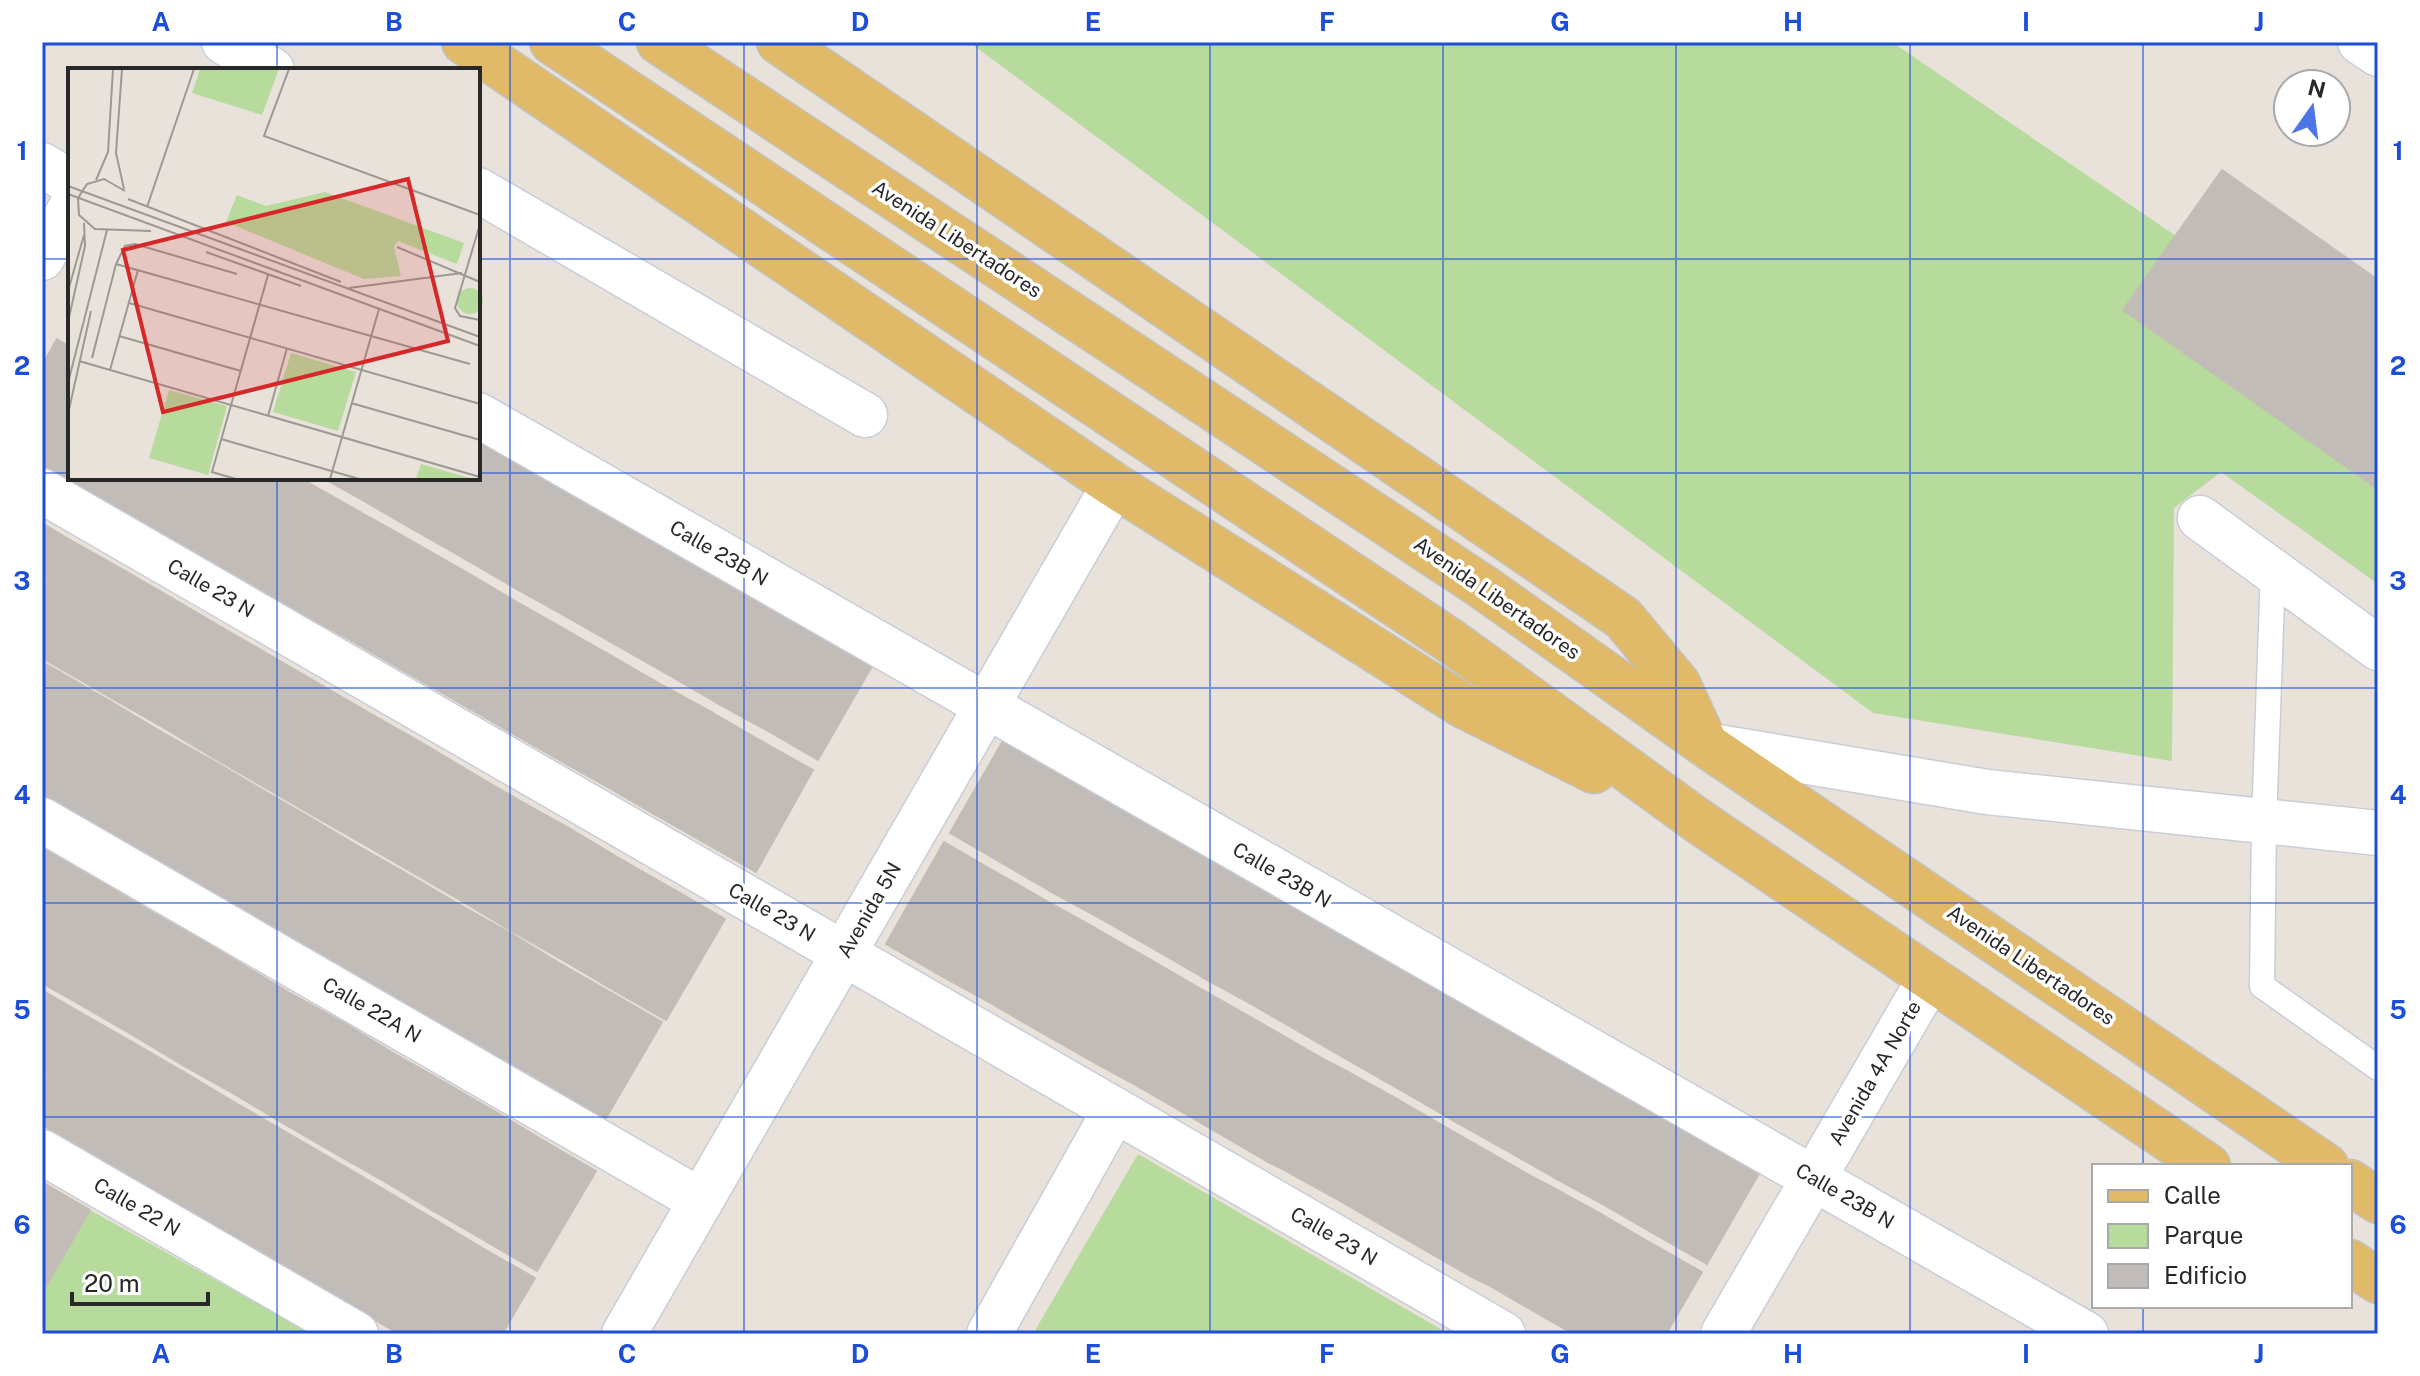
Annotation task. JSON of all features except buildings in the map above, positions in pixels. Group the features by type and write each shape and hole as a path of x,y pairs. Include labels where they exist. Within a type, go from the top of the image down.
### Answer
{"main road":[{"path":"464,42 1114,485 1462,705 1701,823"},
{"path":"552,42 1449,640 1701,823 2205,1164"},
{"name":"Avenida Libertadores","path":"659,42 1483,587 1706,745 2323,1164"},
{"path":"779,42 1623,618 1678,684 1706,745"},
{"path":"2352,1183 2378,1201"},
{"path":"2352,1263 2378,1281"}],"street":[{"path":"224,42 269,68"},
{"path":"2360,42 2378,54"},
{"path":"42,165 68,181"},
{"path":"480,191 865,415"},
{"path":"42,258 68,212"},
{"name":"Calle 23B N","path":"480,416 2086,1334"},
{"name":"Avenida 5N","path":"624,1334 1114,485"},
{"name":"Calle 23 N","path":"42,491 1503,1334"},
{"path":"2200,518 2378,648"},
{"path":"1706,745 1987,792 2378,833"},
{"name":"Calle 22A N","path":"42,820 701,1201"},
{"name":"Avenida 4A Norte","path":"1723,1334 1930,978"},
{"path":"989,1334 1115,1110"},
{"name":"Calle 22 N","path":"42,1152 356,1334"}],"lane":[{"path":"2273,571 2262,986 2378,1068"}],"green space":[{"path":"969,42 1892,42 2378,374 2378,584 2221,472 2174,508 2172,761 1873,713"},
{"path":"1138,1154 1449,1334 1033,1334"},
{"path":"90,1210 312,1334 42,1334 42,1293"}]}
